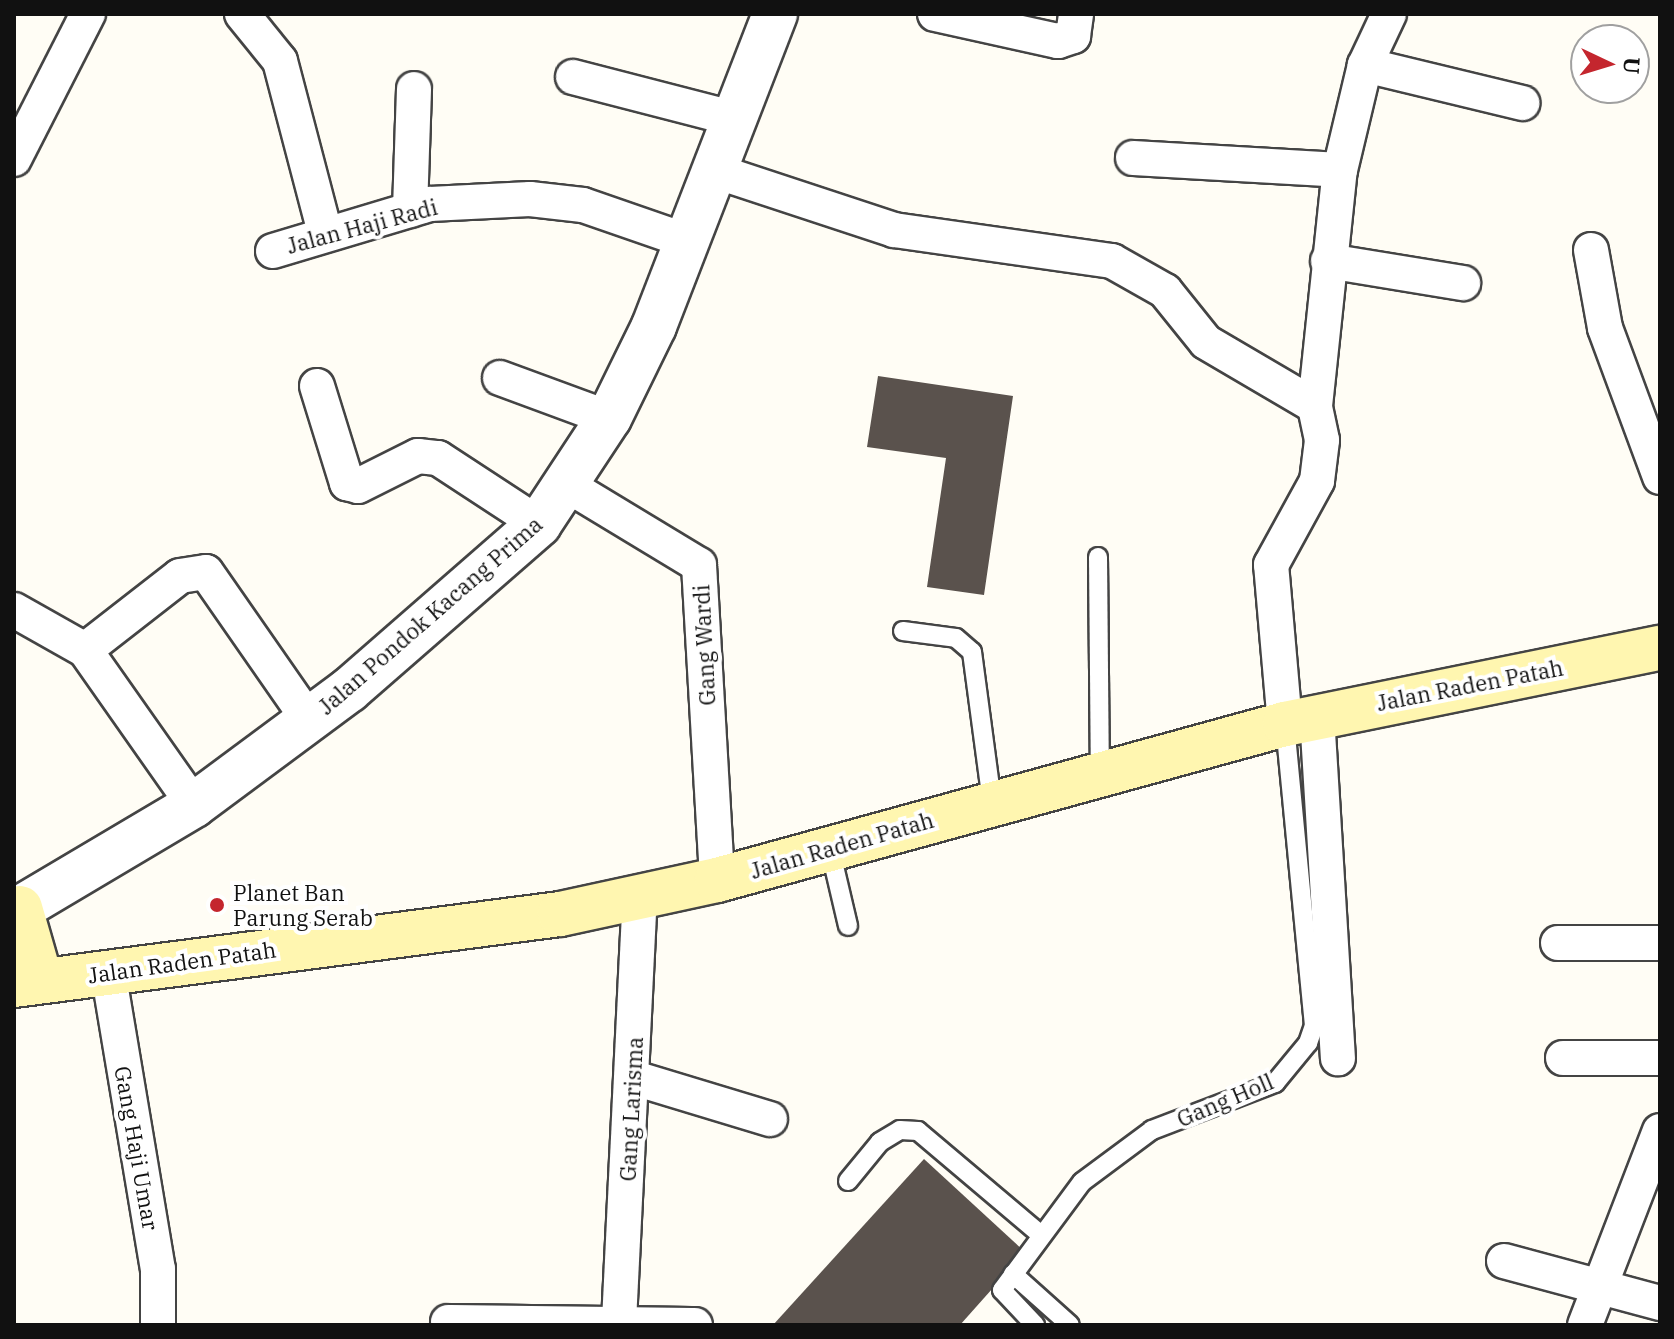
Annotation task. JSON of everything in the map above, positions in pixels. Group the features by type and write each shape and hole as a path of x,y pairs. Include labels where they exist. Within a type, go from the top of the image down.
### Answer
{"main road":[{"name":"Jalan Raden Patah","path":"28,983 513,922 640,896 717,880 1100,770 1301,720 1660,648"},
{"path":"17,910 28,983"}],"street":[{"path":"14,159 88,14"},
{"path":"242,14 280,61 325,232"},
{"name":"Jalan Pondok Kacang Prima","path":"17,910 194,805 309,720 539,524 609,418 775,14"},
{"path":"935,14 1058,41 1074,25"},
{"path":"1338,1058 1301,720 1271,565 1317,481 1322,440 1315,406 1340,170 1365,65 1389,14"},
{"path":"1365,65 1522,103"},
{"path":"573,77 732,118"},
{"path":"410,210 414,89"},
{"path":"1133,158 1340,170"},
{"path":"712,170 894,230 1112,261 1165,291 1206,342 1315,406"},
{"name":"Jalan Haji Radi","path":"273,251 325,232 410,210 530,199 583,205 684,240"},
{"path":"1591,250 1601,315 1660,477"},
{"path":"1328,261 1463,283"},
{"path":"500,378 609,418"},
{"path":"317,386 347,483 358,486 418,456 438,458 539,524"},
{"name":"Gang Wardi","path":"567,485 699,565 717,880"},
{"path":"85,650 180,576 206,572 309,720"},
{"path":"14,610 85,650 194,805"},
{"name":"Gang Larisma","path":"619,1322 634,1078 640,896"},
{"path":"1558,943 1660,943"},
{"name":"Gang Haji Umar","path":"108,971 158,1269 158,1325"},
{"path":"1563,1058 1660,1058"},
{"path":"634,1078 770,1119"},
{"path":"1585,1325 1660,1131"},
{"path":"1504,1261 1601,1290 1660,1303"},
{"path":"448,1322 695,1325"}],"lane":[{"path":"1098,557 1100,770"},
{"path":"903,631 956,638 972,652 992,801"},
{"name":"Gang Holl","path":"1013,1274 1082,1182 1152,1130 1275,1083 1308,1043 1314,1026 1301,720"},
{"path":"830,849 848,926"},
{"path":"848,1181 880,1142 900,1130 918,1131 1041,1235"},
{"path":"1035,1325 1003,1297 1013,1274 1070,1325"}],"building":[{"path":"878,376 1013,396 984,595 927,587 946,458 867,447"},
{"path":"924,1159 1025,1252 960,1325 773,1325"}],"place":[{"name":"Planet Ban Parung Serab","path":"217,905"}]}
